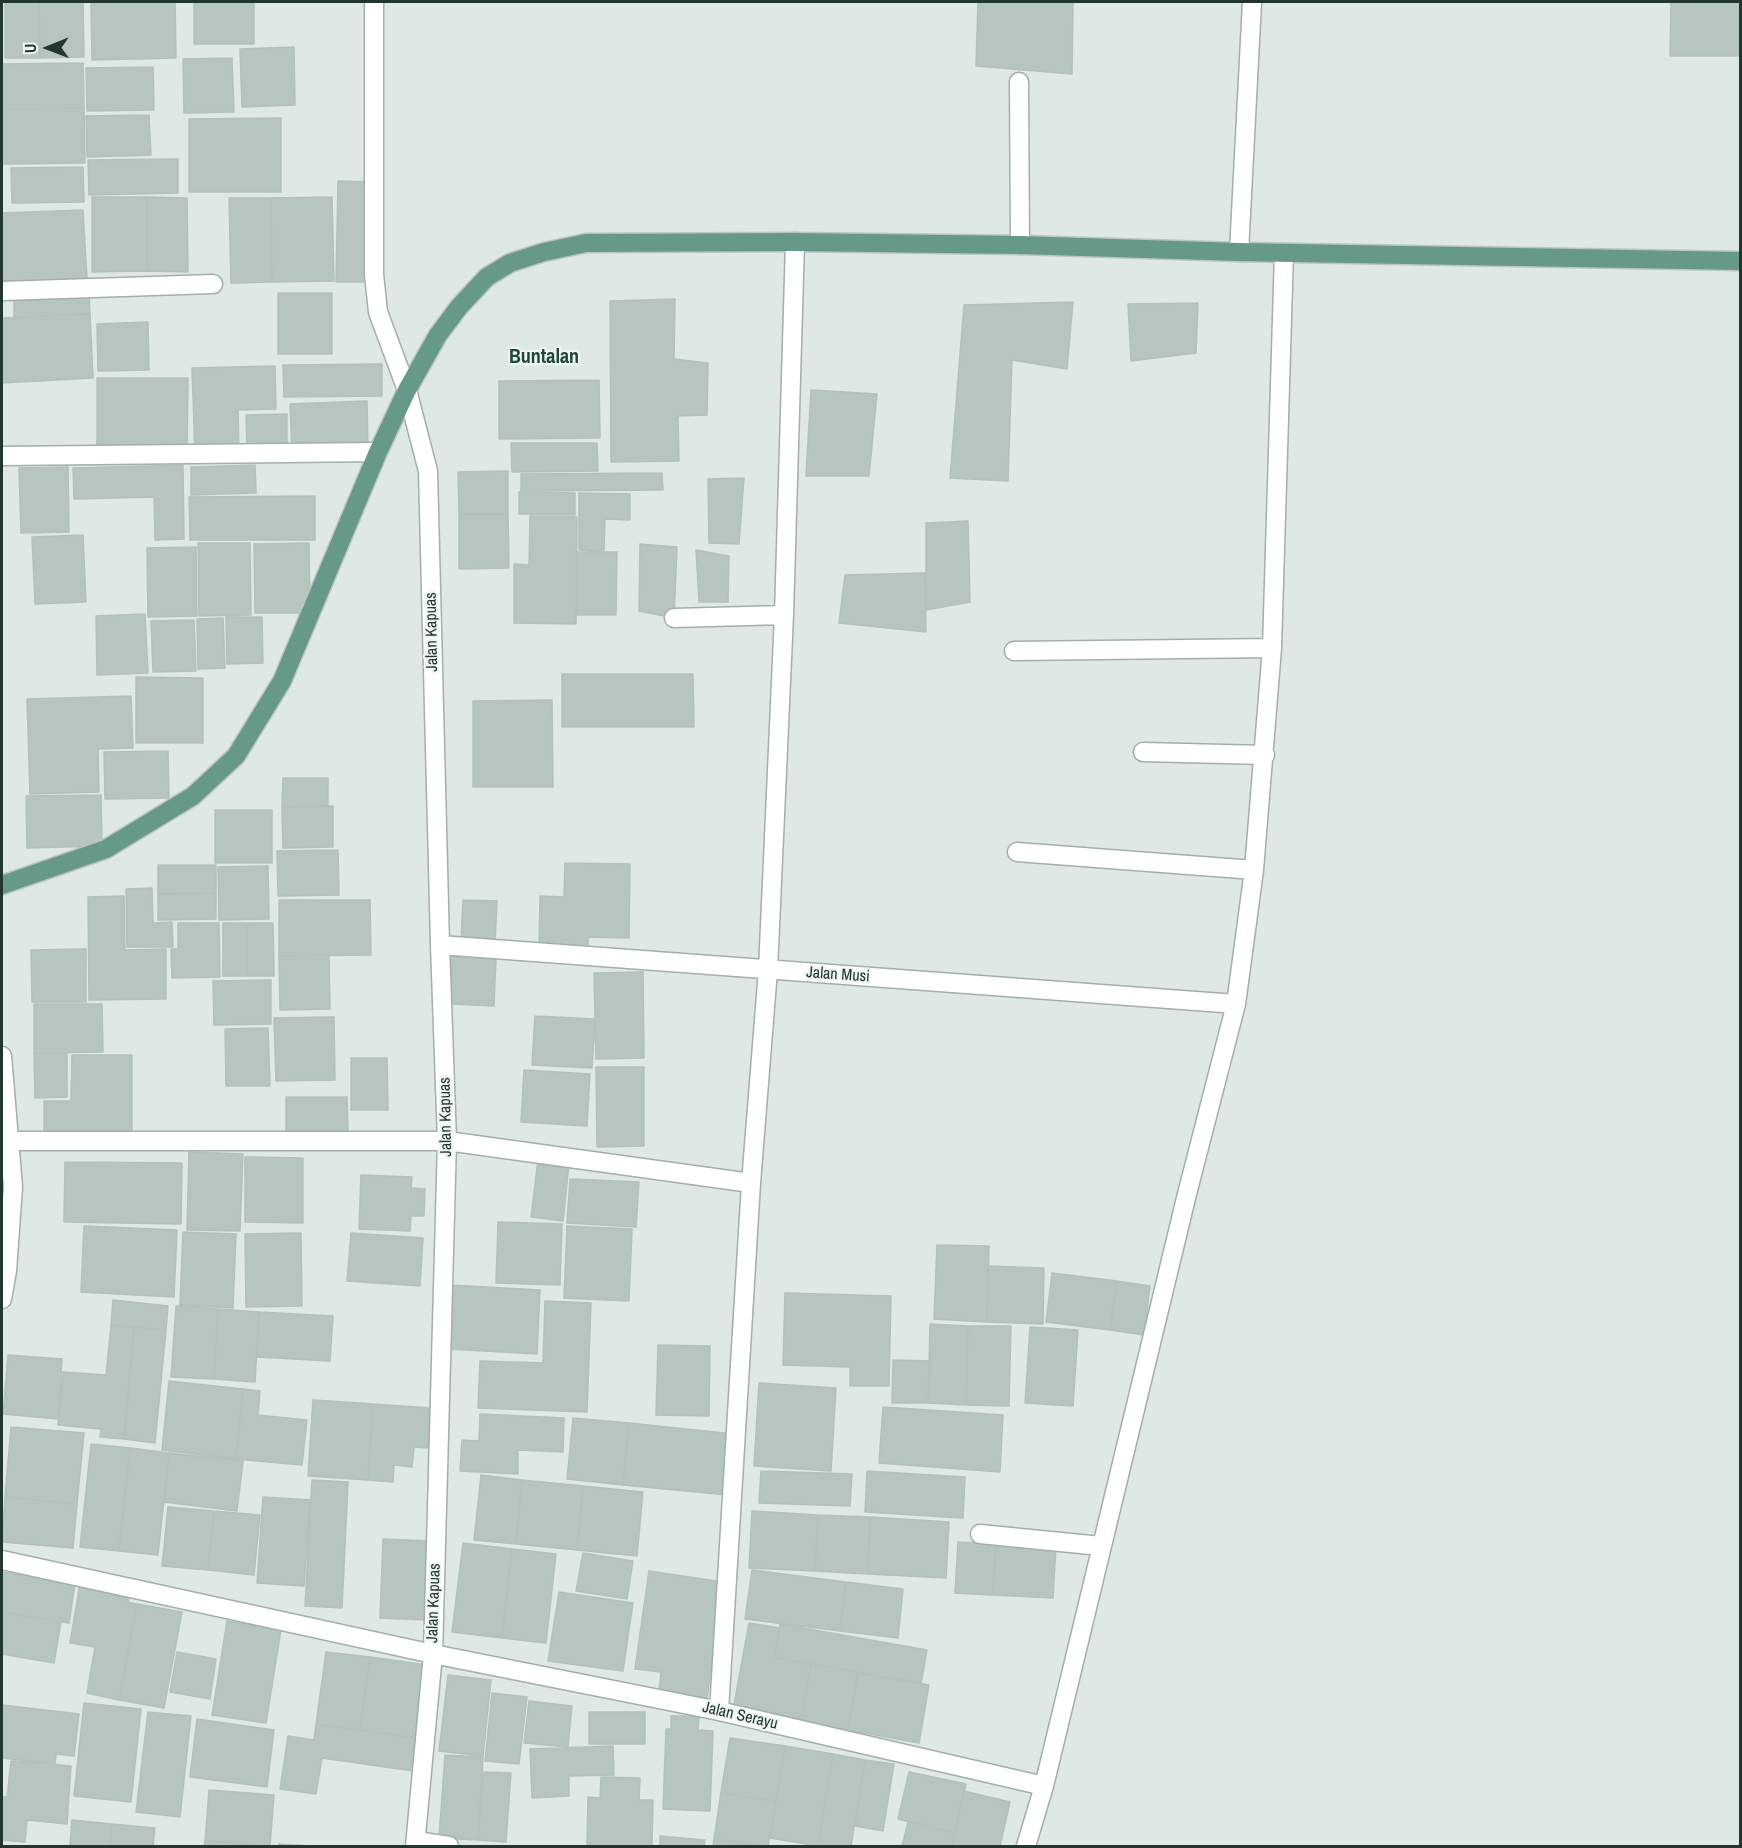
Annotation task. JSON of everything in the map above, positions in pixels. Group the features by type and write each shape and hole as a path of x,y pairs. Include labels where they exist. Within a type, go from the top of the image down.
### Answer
{"main road":[{"path":"2,885 106,849 193,796 236,756 282,681 406,390 438,335 459,307 487,277 510,262 586,243 795,242 1740,261"}],"street":[{"name":"Jalan Kapuas","path":"374,2 374,274 378,312 406,390 428,471 447,1141 433,1654 416,1844"},
{"path":"1239,252 1251,2"},
{"path":"1019,82 1020,245"},
{"path":"719,1711 751,1183 768,970 784,615 795,242"},
{"path":"1026,1846 1044,1786 1187,1194 1236,1004 1254,870 1272,648 1284,253"},
{"path":"2,291 213,284"},
{"path":"2,456 378,452"},
{"path":"674,618 784,615"},
{"path":"1014,651 1272,648"},
{"path":"1143,752 1265,755"},
{"path":"1017,852 1254,870"},
{"name":"Jalan Musi","path":"440,945 1236,1004"},
{"path":"2,1056 6,1141 13,1187 7,1270 2,1299"},
{"path":"6,1141 447,1141 751,1183"},
{"path":"980,1534 1101,1546"},
{"name":"Jalan Serayu","path":"2,1560 433,1654 719,1711 1044,1786"},
{"path":"416,1844 449,1846"}],"building":[{"path":"5,2 39,2 40,58 5,58"},
{"path":"39,2 83,2 84,57 40,58"},
{"path":"91,2 175,2 176,58 92,60"},
{"path":"194,2 254,2 254,44 194,44"},
{"path":"978,2 1073,2 1072,74 976,66"},
{"path":"1671,2 1740,2 1740,56 1670,56"},
{"path":"294,47 295,105 242,107 240,49"},
{"path":"232,58 234,112 184,113 183,59"},
{"path":"83,63 84,108 2,109 2,64"},
{"path":"153,67 154,110 87,111 86,68"},
{"path":"84,108 85,163 2,164 2,109"},
{"path":"149,115 151,155 87,157 86,116"},
{"path":"281,118 281,192 189,192 189,119"},
{"path":"178,159 178,193 89,195 88,160"},
{"path":"83,167 84,202 12,203 11,168"},
{"path":"338,181 369,182 366,282 336,282"},
{"path":"92,197 147,197 147,271 92,272"},
{"path":"147,197 187,198 188,272 147,271"},
{"path":"332,197 334,281 272,282 271,198"},
{"path":"229,198 271,198 272,282 231,283"},
{"path":"83,210 87,279 2,283 2,213"},
{"path":"278,293 332,293 332,354 278,354"},
{"path":"89,296 90,314 14,317 14,300"},
{"path":"675,299 674,359 708,363 707,415 678,416 679,461 611,462 610,301"},
{"path":"1073,302 1067,369 1012,360 1008,481 950,478 964,305"},
{"path":"1198,303 1196,353 1131,361 1128,304"},
{"path":"90,314 93,378 2,383 2,318"},
{"path":"148,322 149,370 98,371 97,324"},
{"path":"382,364 382,396 284,397 283,365"},
{"path":"275,366 276,409 238,410 239,452 195,454 192,368"},
{"path":"97,378 188,378 187,451 97,450"},
{"path":"599,380 600,438 499,439 499,381"},
{"path":"811,390 877,394 869,476 806,476"},
{"path":"367,401 368,447 292,450 290,404"},
{"path":"287,414 287,451 247,452 246,415"},
{"path":"511,443 597,443 598,471 512,472"},
{"path":"183,465 184,539 155,540 154,497 74,499 73,468"},
{"path":"255,465 256,493 191,495 191,467"},
{"path":"68,467 69,532 21,533 19,468"},
{"path":"508,471 508,514 459,514 458,472"},
{"path":"662,473 663,490 521,491 521,474"},
{"path":"744,478 739,544 709,543 708,479"},
{"path":"519,492 575,493 575,515 519,514"},
{"path":"579,493 630,494 630,520 605,519 604,551 579,550"},
{"path":"315,496 315,540 190,540 189,497"},
{"path":"459,514 508,514 509,568 459,569"},
{"path":"530,516 577,517 576,624 514,623 514,564 529,565"},
{"path":"968,521 970,602 926,610 926,523"},
{"path":"83,535 86,602 35,604 32,537"},
{"path":"198,543 250,543 251,615 199,616"},
{"path":"309,543 310,613 255,613 254,544"},
{"path":"640,544 677,547 674,618 639,611"},
{"path":"196,547 197,616 148,617 147,548"},
{"path":"696,550 729,556 728,602 699,602"},
{"path":"577,552 617,552 616,615 577,615"},
{"path":"925,573 926,632 839,623 845,575"},
{"path":"145,614 148,673 97,675 96,616"},
{"path":"226,617 262,617 263,663 227,664"},
{"path":"223,618 225,668 198,669 197,619"},
{"path":"194,620 196,671 153,672 151,621"},
{"path":"562,674 693,674 694,727 562,727"},
{"path":"136,677 203,678 203,743 136,743"},
{"path":"131,696 133,748 98,749 99,792 30,794 27,699"},
{"path":"552,700 553,787 473,787 473,701"},
{"path":"168,751 169,798 105,799 104,752"},
{"path":"283,778 328,778 328,806 282,807"},
{"path":"101,795 102,846 27,848 26,796"},
{"path":"333,806 333,847 283,848 282,807"},
{"path":"215,810 272,810 272,863 215,863"},
{"path":"338,850 339,895 278,896 277,851"},
{"path":"565,863 630,864 629,938 588,937 588,950 539,950 540,896 564,897"},
{"path":"158,865 216,865 216,893 158,894"},
{"path":"268,866 269,919 219,920 218,867"},
{"path":"152,888 153,923 172,922 173,947 127,947 126,889"},
{"path":"216,893 216,919 158,920 158,894"},
{"path":"124,896 125,950 166,949 166,999 89,1000 88,897"},
{"path":"279,900 370,900 371,955 279,956"},
{"path":"463,900 497,901 495,943 461,942"},
{"path":"178,923 219,923 220,977 172,978 171,949 178,949"},
{"path":"223,923 247,923 247,976 223,976"},
{"path":"247,923 273,923 274,976 247,976"},
{"path":"86,949 86,1002 32,1002 31,950"},
{"path":"329,955 330,1009 280,1010 279,956"},
{"path":"452,955 496,956 494,1006 451,1004"},
{"path":"643,972 644,1058 596,1059 594,973"},
{"path":"271,980 271,1024 214,1025 213,981"},
{"path":"34,1004 102,1004 103,1052 34,1053"},
{"path":"535,1016 595,1019 592,1068 532,1065"},
{"path":"334,1017 335,1080 276,1081 274,1018"},
{"path":"268,1028 270,1086 226,1086 225,1029"},
{"path":"34,1053 67,1053 67,1097 35,1098"},
{"path":"72,1055 132,1055 132,1136 44,1136 44,1101 71,1101"},
{"path":"351,1058 387,1058 388,1110 351,1110"},
{"path":"596,1067 644,1067 644,1146 597,1147"},
{"path":"524,1070 590,1074 587,1126 521,1122"},
{"path":"286,1097 347,1097 348,1134 286,1135"},
{"path":"189,1152 243,1154 240,1231 187,1230"},
{"path":"245,1157 303,1158 303,1223 245,1222"},
{"path":"538,1160 569,1164 563,1221 531,1217"},
{"path":"65,1162 182,1163 181,1224 64,1222"},
{"path":"361,1175 412,1177 411,1188 425,1189 424,1216 411,1216 410,1231 359,1229"},
{"path":"570,1179 639,1182 636,1227 567,1223"},
{"path":"498,1222 562,1224 560,1285 496,1283"},
{"path":"84,1226 177,1230 174,1297 81,1292"},
{"path":"567,1226 632,1229 629,1301 564,1298"},
{"path":"183,1232 236,1234 233,1308 180,1305"},
{"path":"301,1233 302,1306 246,1307 245,1234"},
{"path":"351,1233 423,1238 420,1286 347,1281"},
{"path":"937,1245 989,1246 987,1322 934,1319"},
{"path":"988,1266 1044,1268 1043,1324 987,1322"},
{"path":"1052,1273 1117,1281 1110,1330 1046,1322"},
{"path":"1117,1281 1150,1286 1144,1335 1110,1330"},
{"path":"450,1285 540,1290 537,1354 448,1349"},
{"path":"785,1293 891,1296 889,1386 850,1386 850,1367 783,1365"},
{"path":"113,1300 168,1306 166,1330 111,1325"},
{"path":"545,1301 591,1303 587,1412 478,1408 480,1361 543,1363"},
{"path":"176,1306 218,1309 214,1379 171,1377"},
{"path":"218,1309 259,1312 255,1382 214,1379"},
{"path":"259,1312 333,1316 330,1361 257,1357"},
{"path":"930,1324 968,1326 966,1405 928,1403"},
{"path":"111,1325 134,1327 124,1439 100,1437 101,1429 58,1425 63,1372 106,1375"},
{"path":"968,1326 1011,1326 1009,1406 966,1405"},
{"path":"134,1327 166,1330 155,1443 124,1439"},
{"path":"1030,1327 1078,1330 1073,1406 1025,1403"},
{"path":"658,1345 710,1346 709,1416 656,1415"},
{"path":"8,1355 62,1359 58,1419 3,1414"},
{"path":"893,1360 930,1361 928,1403 892,1403"},
{"path":"169,1381 243,1389 236,1459 162,1450"},
{"path":"759,1383 836,1388 831,1471 754,1466"},
{"path":"243,1389 260,1391 258,1415 307,1420 302,1465 236,1459"},
{"path":"313,1400 373,1404 368,1480 308,1476"},
{"path":"373,1404 431,1408 428,1448 414,1447 412,1467 394,1465 393,1482 368,1480"},
{"path":"883,1407 1003,1415 1000,1472 879,1463"},
{"path":"480,1414 564,1418 563,1452 518,1450 518,1474 460,1471 462,1440 479,1441"},
{"path":"573,1418 629,1423 623,1485 567,1479"},
{"path":"629,1423 734,1434 728,1495 623,1485"},
{"path":"11,1427 84,1433 77,1504 5,1497"},
{"path":"91,1444 130,1448 119,1551 80,1547"},
{"path":"130,1448 169,1453 158,1555 119,1551"},
{"path":"169,1453 243,1461 237,1511 164,1502"},
{"path":"761,1471 852,1474 850,1506 759,1503"},
{"path":"867,1471 965,1477 963,1518 865,1512"},
{"path":"481,1475 522,1480 516,1544 474,1540"},
{"path":"312,1480 348,1482 342,1608 305,1606"},
{"path":"522,1480 583,1486 577,1550 516,1544"},
{"path":"583,1486 643,1492 637,1556 577,1550"},
{"path":"5,1497 77,1504 73,1548 2,1542"},
{"path":"263,1497 310,1500 304,1586 257,1583"},
{"path":"168,1507 214,1511 208,1570 162,1566"},
{"path":"214,1511 260,1515 254,1575 208,1570"},
{"path":"752,1511 818,1515 815,1571 749,1568"},
{"path":"818,1515 870,1517 868,1574 815,1571"},
{"path":"870,1517 949,1522 946,1578 868,1574"},
{"path":"383,1539 430,1541 427,1620 380,1618"},
{"path":"958,1542 996,1544 993,1595 955,1593"},
{"path":"463,1543 512,1549 502,1638 452,1632"},
{"path":"996,1544 1056,1546 1053,1598 993,1595"},
{"path":"512,1549 556,1554 546,1643 502,1638"},
{"path":"583,1553 633,1561 627,1599 576,1591"},
{"path":"752,1570 846,1582 840,1631 745,1619"},
{"path":"649,1571 723,1582 707,1698 659,1691 661,1672 635,1669"},
{"path":"2,1572 75,1584 69,1623 2,1612"},
{"path":"846,1582 903,1589 898,1638 840,1631"},
{"path":"80,1584 129,1593 128,1602 137,1604 119,1700 87,1693 95,1647 70,1643"},
{"path":"559,1592 633,1603 623,1671 548,1661"},
{"path":"137,1604 182,1612 164,1708 119,1700"},
{"path":"2,1612 61,1622 54,1663 2,1654"},
{"path":"227,1621 281,1630 266,1723 212,1715"},
{"path":"749,1623 780,1628 774,1657 811,1664 801,1722 733,1710"},
{"path":"780,1624 927,1650 921,1684 774,1657"},
{"path":"177,1652 216,1659 210,1699 170,1692"},
{"path":"326,1652 370,1657 360,1730 316,1724"},
{"path":"370,1657 427,1665 417,1738 360,1730"},
{"path":"811,1664 858,1672 848,1730 801,1722"},
{"path":"858,1672 929,1685 919,1743 848,1730"},
{"path":"448,1675 491,1680 483,1756 439,1751"},
{"path":"492,1693 527,1697 519,1764 485,1761"},
{"path":"529,1701 572,1706 568,1747 524,1743"},
{"path":"84,1703 141,1709 131,1802 74,1796"},
{"path":"2,1705 79,1714 74,1756 56,1754 55,1764 2,1758"},
{"path":"148,1712 191,1716 180,1817 136,1812"},
{"path":"589,1712 645,1712 645,1744 589,1744"},
{"path":"671,1716 699,1716 698,1730 713,1731 710,1811 663,1809 666,1729 671,1729"},
{"path":"197,1719 274,1730 267,1787 190,1777"},
{"path":"316,1724 417,1738 413,1771 322,1758 316,1794 280,1789 288,1736 314,1740"},
{"path":"730,1738 785,1746 776,1802 721,1792"},
{"path":"613,1746 614,1775 569,1776 569,1796 532,1798 530,1749"},
{"path":"785,1746 833,1754 818,1846 770,1838"},
{"path":"833,1754 865,1760 851,1846 818,1846"},
{"path":"445,1755 483,1757 478,1840 439,1838"},
{"path":"865,1760 894,1764 883,1831 855,1826"},
{"path":"11,1761 71,1766 67,1824 27,1820 25,1842 2,1840 2,1797 7,1797"},
{"path":"483,1772 511,1773 506,1842 478,1840"},
{"path":"909,1772 966,1784 955,1833 898,1819"},
{"path":"601,1777 640,1778 639,1800 653,1800 652,1846 587,1846 588,1797 600,1798"},
{"path":"209,1790 274,1795 270,1846 205,1841"},
{"path":"964,1791 1010,1802 1000,1846 952,1846"},
{"path":"721,1792 776,1802 768,1846 714,1839"},
{"path":"72,1820 112,1824 110,1846 70,1846"},
{"path":"908,1822 955,1833 952,1846 902,1846"},
{"path":"112,1824 155,1828 153,1846 110,1846"},
{"path":"660,1836 705,1840 704,1846 660,1846"},
{"path":"714,1839 759,1846 713,1846"},
{"path":"205,1841 270,1846 204,1846"},
{"path":"279,1844 311,1846 278,1846"}],"district":[{"name":"Buntalan","path":"544,358"}]}
